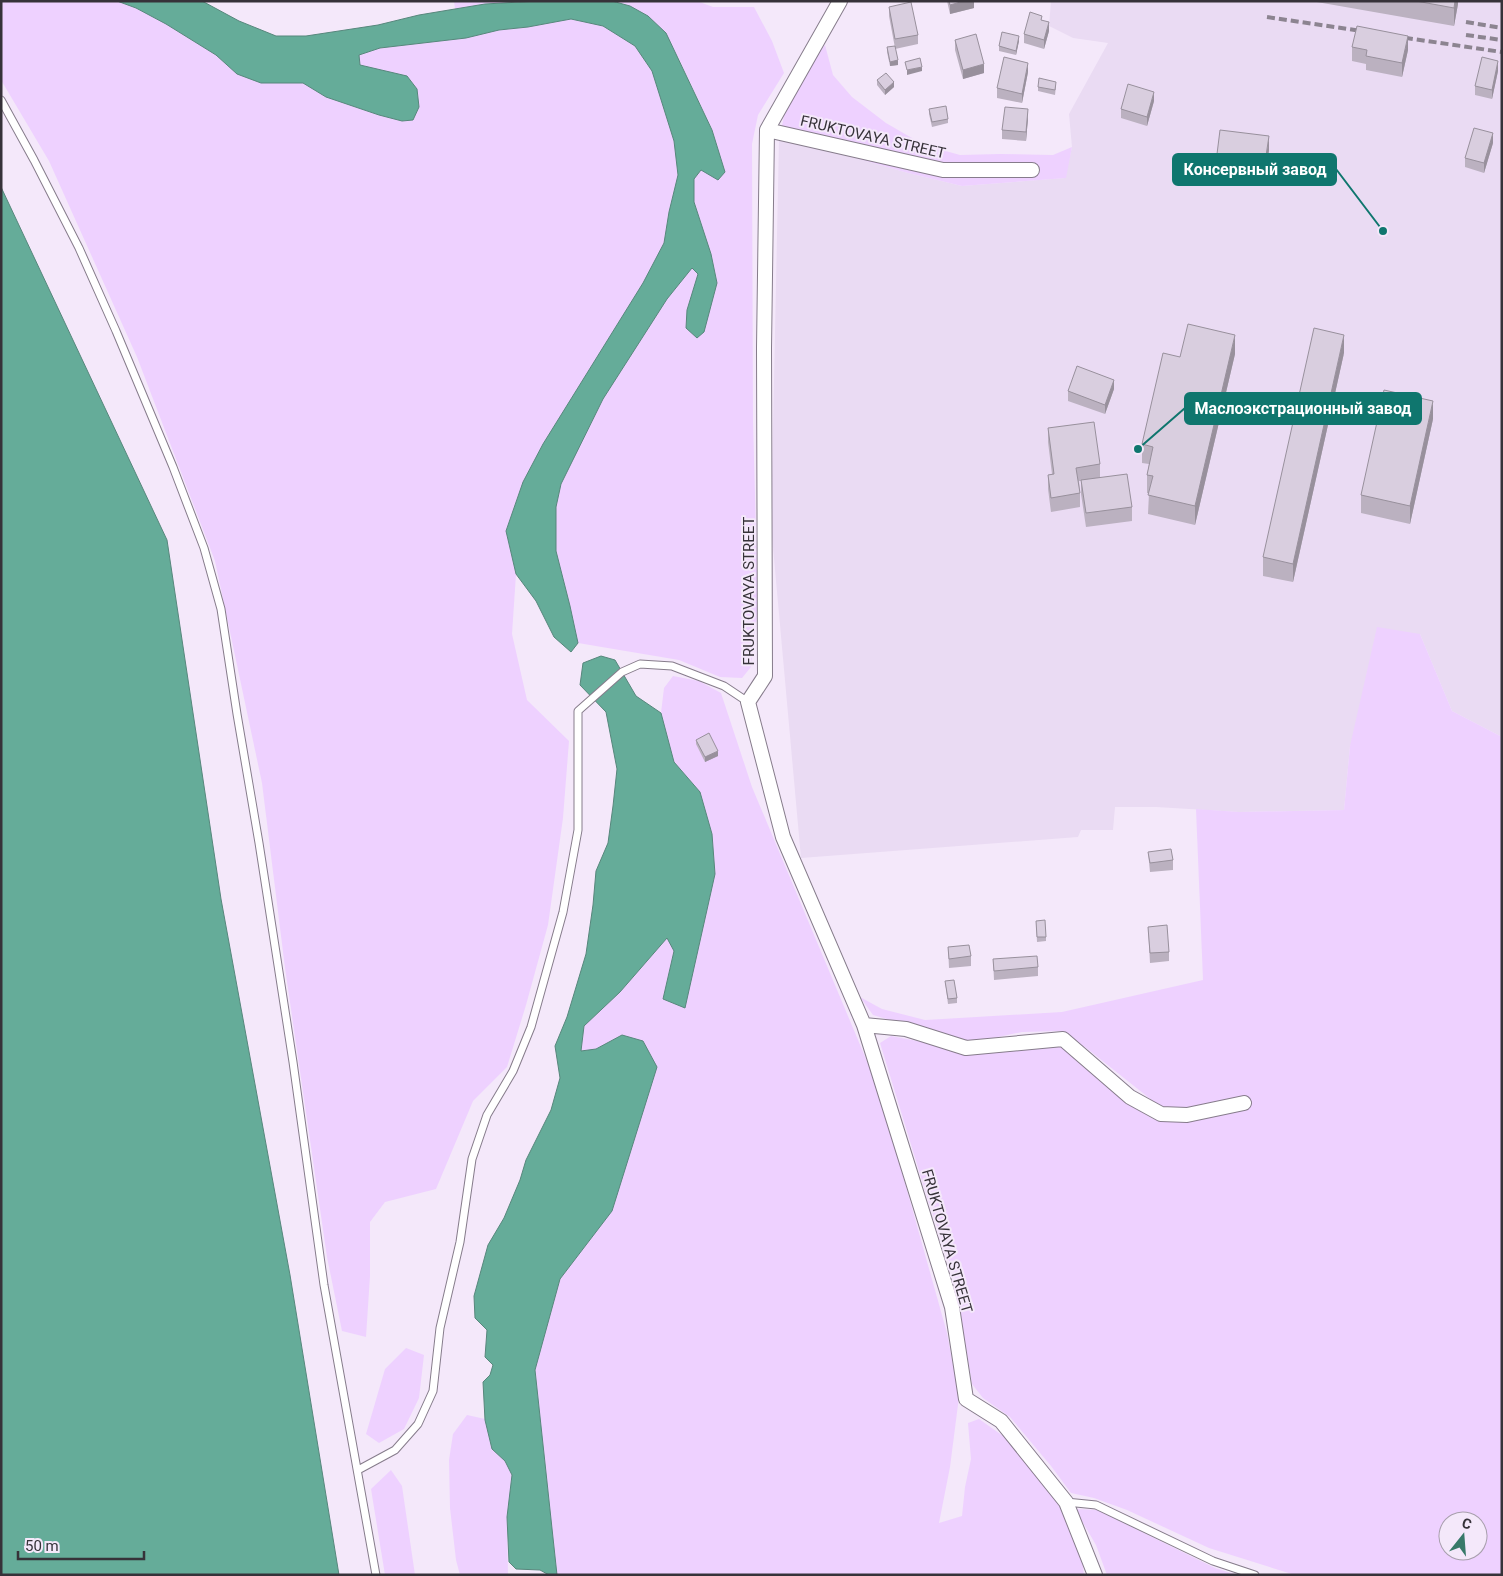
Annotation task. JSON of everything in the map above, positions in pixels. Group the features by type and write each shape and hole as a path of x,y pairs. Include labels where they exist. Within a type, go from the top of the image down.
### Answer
{"street":[{"name":"FRUKTOVAYA STREET","path":"840,1 767,130 764,348 766,676 748,702 783,838 864,1025 952,1307 966,1399 1001,1421 1066,1502 1095,1575"},
{"name":"FRUKTOVAYA STREET","path":"767,130 944,170 1032,170"},
{"path":"864,1025 906,1030 966,1048 1063,1040 1130,1097 1161,1114 1187,1115 1244,1103"}],"lane":[{"path":"1,100 79,248 116,331 173,467 204,548 221,609 283,995 324,1285 376,1575"},
{"path":"358,1470 395,1450 418,1424 433,1391 440,1328 460,1242 472,1159 487,1115 513,1071 530,1027 563,912 578,830 578,711 622,672 640,664 672,666 724,686 748,702"},
{"path":"1066,1502 1096,1505 1213,1561 1255,1575"}],"shaded area":[{"path":"1,1 117,1 136,8 166,24 216,55 237,74 261,83 303,83 326,97 402,121 413,120 419,107 417,89 407,76 359,65 359,55 380,48 466,38 499,30 571,19 603,26 635,46 652,71 674,141 678,176 664,243 643,283 543,444 523,482 506,531 516,574 512,634 527,700 569,741 563,818 548,925 507,1067 473,1101 436,1189 385,1202 370,1222 370,1276 366,1337 342,1331 327,1257 285,968 262,783 215,561 137,357 49,161 1,80"},
{"path":"117,1 202,1 239,21 276,36 306,36 378,25 419,15 485,4 538,1 612,1 630,6 648,16 666,33 712,130 725,172 718,180 701,170 694,179 694,202 711,254 717,283 704,332 697,338 686,328 687,310 698,274 692,268 667,299 603,399 561,484 556,507 556,551 578,643 571,652 554,637 536,601 516,574 506,531 523,482 543,444 643,283 664,243 678,175 674,141 652,71 635,46 603,26 571,19 499,30 466,38 380,48 359,55 360,65 407,76 417,89 419,107 413,120 402,121 326,97 303,83 261,83 237,74 216,55 166,24 136,8"},
{"path":"454,1 538,1 486,4 455,9"},
{"path":"612,1 697,1 713,7 754,7 772,41 784,73 758,115 752,144 753,422 758,606 751,667 742,678 720,677 679,660 578,643 556,551 556,507 561,484 603,399 667,299 692,268 699,274 687,310 717,283 711,254 694,202 694,178 701,170 725,172 712,129 678,57 630,6"},
{"path":"1051,1 1502,1 1502,737 1452,711 1420,634 1350,746 1344,810 1239,812 1156,807 1115,807 1113,830 1081,830 1078,837 801,858 771,525 779,140 800,142 908,173 962,186 1065,178 1072,147 1069,114 1108,43 1073,38 1049,26"},
{"path":"825,45 833,75 852,97 886,123 924,145 960,155 1053,155 1072,147 1066,178 962,186 908,173 800,142 779,140 785,111 811,62"},
{"path":"1,187 167,540 221,899 290,1275 339,1575 1,1575"},
{"path":"1377,627 1420,634 1452,711 1502,737 1502,1575 1295,1575 1209,1548 1127,1510 1094,1498 1071,1493 1010,1417 983,1398 972,1384 954,1275 927,1197 880,1043 891,1036 923,1042 969,1055 1027,1046 1061,1047 1088,1067 1131,1106 1153,1119 1178,1121 1085,1047 1060,1031 1022,1032 969,1043 873,1015 860,997 882,1009 925,1020 1062,1012 1203,980 1196,809 1239,812 1344,810 1350,746"},
{"path":"601,656 615,660 636,696 661,713 674,762 700,792 712,834 715,874 685,1008 663,999 674,951 667,938 620,992 584,1026 581,1051 596,1049 622,1035 643,1041 657,1067 612,1211 560,1279 535,1370 557,1575 549,1575 540,1570 516,1569 509,1562 507,1517 512,1475 505,1461 492,1449 485,1420 483,1382 490,1375 493,1365 485,1357 487,1330 475,1318 474,1296 488,1245 504,1218 526,1160 551,1110 560,1078 555,1046 567,1017 586,954 596,871 608,843 617,769 606,712 580,685 583,663"},
{"path":"673,676 699,681 721,693 752,787 879,1090 947,1333 959,1397 950,1467 939,1523 962,1516 965,1487 971,1459 968,1423 979,1419 1006,1438 1058,1503 1082,1559 1084,1575 557,1575 535,1370 560,1279 612,1211 622,1035 596,1049 581,1051 584,1026 620,992 667,938 674,950 663,999 685,1007 715,874 712,834 700,792 674,762 661,713 664,688"},
{"path":"406,1348 424,1355 419,1398 404,1429 379,1443 366,1434 385,1369"},
{"path":"467,1415 485,1419 492,1449 505,1461 512,1475 507,1517 508,1575 460,1575 456,1560 450,1508 449,1460 453,1434"},
{"path":"391,1470 402,1486 415,1575 385,1575 371,1489"},
{"path":"1075,1509 1097,1510 1215,1568 1237,1575 1107,1575 1096,1545"}],"building":[{"path":"949,1 964,1 950,5"},
{"path":"1416,1 1455,1 1454,8"},
{"path":"911,2 918,35 895,39 889,7"},
{"path":"1030,12 1042,16 1041,20 1049,22 1044,40 1024,34"},
{"path":"1357,26 1408,36 1402,63 1366,56 1367,50 1352,47"},
{"path":"1002,32 1019,36 1016,51 999,46"},
{"path":"976,34 984,64 963,70 955,40"},
{"path":"895,46 898,60 890,62 887,47"},
{"path":"1004,57 1028,63 1022,94 997,88"},
{"path":"1482,57 1498,61 1492,90 1475,86"},
{"path":"920,58 922,67 907,70 905,62"},
{"path":"886,73 894,82 885,90 877,80"},
{"path":"1039,78 1056,82 1055,90 1038,87"},
{"path":"1128,84 1154,92 1147,117 1121,109"},
{"path":"946,106 948,119 932,122 929,109"},
{"path":"1005,107 1028,109 1026,132 1002,130"},
{"path":"1474,128 1493,133 1484,163 1465,158"},
{"path":"1220,130 1269,136 1264,169 1216,162"},
{"path":"1188,324 1235,335 1195,506 1148,495 1153,476 1147,475 1153,447 1142,444 1163,353 1180,357"},
{"path":"1314,328 1344,335 1293,564 1263,557"},
{"path":"1077,366 1114,380 1105,405 1068,391"},
{"path":"1384,390 1433,401 1410,506 1361,495"},
{"path":"1094,422 1100,464 1076,468 1080,493 1051,498 1048,475 1054,474 1048,428"},
{"path":"1127,474 1132,507 1086,513 1081,480"},
{"path":"709,733 718,751 705,757 696,740"},
{"path":"1171,849 1173,860 1150,863 1148,852"},
{"path":"1045,920 1046,937 1037,937 1036,921"},
{"path":"1167,925 1169,952 1150,953 1148,927"},
{"path":"969,945 971,956 949,959 948,947"},
{"path":"1037,956 1038,967 994,971 993,959"},
{"path":"954,980 957,998 948,999 945,981"}],"railway":[{"path":"1267,17 1368,32"},
{"path":"1466,22 1502,28"},
{"path":"1466,35 1502,40"},
{"path":"1393,36 1502,52"}],"place":[{"name":"Консервный завод","path":"1383,231"},
{"name":"Маслоэкстрационный завод","path":"1138,449"}]}
